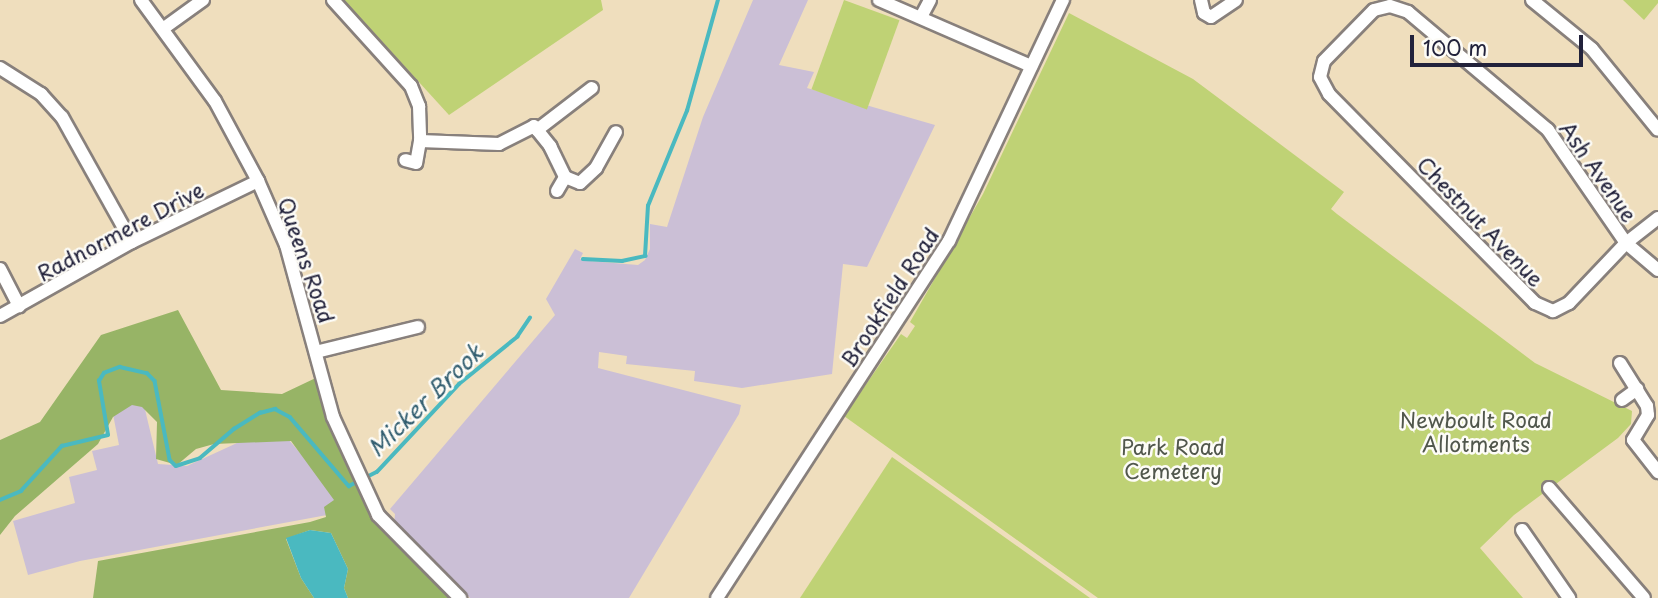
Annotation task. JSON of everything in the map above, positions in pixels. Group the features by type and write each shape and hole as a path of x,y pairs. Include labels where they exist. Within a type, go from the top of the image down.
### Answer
{"street":[{"name":"Queens Road","path":"141,0 215,102 258,181 286,245 346,447 378,514 460,598"},
{"path":"164,29 203,0"},
{"path":"333,0 411,86 419,106 420,141 416,163 405,160"},
{"path":"879,0 1031,66"},
{"path":"921,18 930,0"},
{"name":"Brookfield Road","path":"717,598 949,241 988,166 1063,0"},
{"path":"1202,0 1204,13 1211,17 1236,0"},
{"path":"1532,0 1592,49 1658,130"},
{"name":"Ash Avenue","path":"1320,77 1324,61 1374,10 1390,6 1408,12 1548,130 1626,243 1658,270"},
{"path":"0,68 41,94 62,117 132,243"},
{"name":"Chestnut Avenue","path":"1320,77 1329,94 1535,303 1553,311 1569,303 1626,243 1658,218"},
{"path":"537,130 592,88"},
{"path":"420,141 480,146 499,144 534,126 565,177 580,183 597,167 616,132"},
{"path":"557,191 565,177"},
{"name":"Radnormere Drive","path":"0,316 132,243 258,181"},
{"path":"0,269 19,306"},
{"path":"316,352 418,327"},
{"path":"1620,363 1637,389 1648,415 1633,440 1658,471"},
{"path":"1622,400 1637,389"},
{"path":"1549,488 1644,598"},
{"path":"1522,530 1569,598"}],"shaded area":[{"path":"753,0 808,0 779,65 814,72 807,88 935,125 867,267 843,264 832,374 742,388 694,381 695,371 626,364 627,356 599,352 598,368 741,405 739,414 629,598 470,598 394,525 395,514 390,509 555,315 546,299 575,249 583,253 580,259 589,261 638,265 645,260 650,249 650,224 667,227 703,117"},
{"path":"142,397 158,464 187,466 276,425 345,505 327,515 80,561 28,575 13,521 75,503 69,477 97,470 92,451 119,445 111,404"}],"green space":[{"path":"344,0 601,0 603,10 449,115"},
{"path":"844,0 899,20 867,109 812,89"},
{"path":"1623,0 1658,0 1658,3 1644,20"},
{"path":"1069,13 1193,79 1344,192 1331,209 1337,214 1535,363 1632,411 1631,424 1618,438 1514,515 1480,548 1523,598 1098,598 844,416 901,334 907,338 915,326 910,322 983,194"},
{"path":"178,310 221,390 282,394 322,375 378,515 460,598 348,598 344,588 348,569 331,533 310,530 286,539 301,578 314,598 93,598 98,561 310,522 326,517 324,507 334,500 291,441 214,444 196,449 177,465 156,459 157,422 142,407 132,405 113,417 98,444 15,516 0,535 0,440 40,422 101,335"},
{"path":"892,457 1090,598 800,598"}],"water":[{"path":"310,530 331,533 348,569 344,588 348,598 314,598 301,578 286,538"}],"waterway":[{"name":"Micker Brook","path":"583,259 622,261 645,256 648,206 687,111 718,0"},
{"name":"Micker Brook","path":"0,500 21,491 62,446 108,435 99,381 104,373 120,367 147,373 155,381 170,460 176,466 200,458 234,429 260,413 275,409 290,417 349,486 377,472 459,384 517,337 530,318"}],"park label":[{"name":"Newboult Road Allotments","path":"1476,431"},
{"name":"Park Road Cemetery","path":"1173,458"}]}
